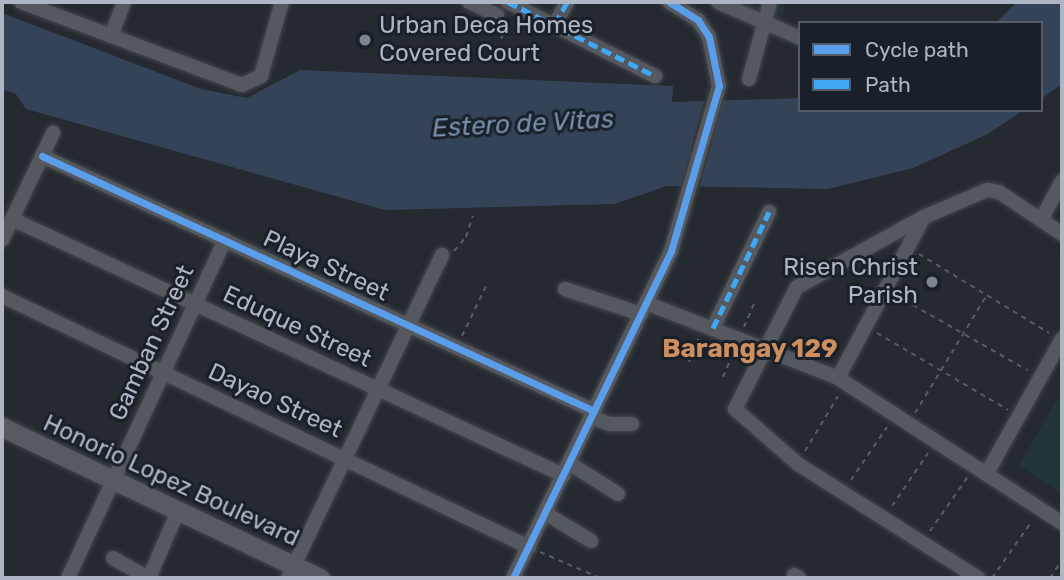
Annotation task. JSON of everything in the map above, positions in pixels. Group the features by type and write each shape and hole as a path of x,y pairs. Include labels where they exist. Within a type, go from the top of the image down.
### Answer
{"main road":[{"name":"Honorio Lopez Boulevard","path":"2,427 178,511 291,572 320,578"}],"street":[{"path":"21,2 242,85 261,76 282,2"},
{"path":"111,36 124,2"},
{"path":"469,2 497,15"},
{"path":"508,2 655,76"},
{"path":"555,24 567,2"},
{"path":"513,578 644,309 681,216 719,86 709,37 698,20 669,2"},
{"path":"718,2 798,37"},
{"path":"749,79 762,22 770,2"},
{"path":"2,240 53,133"},
{"name":"Playa Street","path":"42,156 408,325 609,424 632,424"},
{"path":"1041,220 1062,181"},
{"path":"978,578 797,464 735,408 797,287 924,217 987,190 999,191 1062,234"},
{"path":"708,326 769,212"},
{"path":"841,380 924,217"},
{"name":"Eduque Street","path":"12,219 377,389 566,469 618,494"},
{"name":"Gamban Street","path":"68,578 225,240"},
{"path":"291,572 442,254"},
{"path":"565,289 708,326 841,380 1062,523"},
{"name":"Dayao Street","path":"2,296 528,547"},
{"path":"981,469 1018,415 1062,340"},
{"path":"113,558 148,578 178,511"},
{"path":"545,513 591,541"}],"path":[{"path":"442,254 450,256 466,237 472,216"},
{"path":"908,247 986,297 1062,340"},
{"path":"458,343 487,284"},
{"path":"909,423 986,297"},
{"path":"904,300 1040,378"},
{"path":"689,362 708,326"},
{"path":"867,327 1018,415"},
{"path":"797,464 841,380"},
{"path":"848,486 896,415"},
{"path":"888,512 937,441"},
{"path":"926,538 981,469"},
{"path":"992,578 1040,508"},
{"path":"528,547 600,578"},
{"path":"1050,578 1062,560"}],"shaded area":[{"path":"736,2 787,2 780,24"},
{"path":"1062,391 1062,494 1019,465"}],"water":[{"path":"1017,2 1062,2 1062,84 1043,98 1043,21 998,21"},
{"name":"Estero de Vitas","path":"2,13 201,89 247,98 300,70 673,86 672,102 798,98 798,112 1021,112 988,134 913,168 828,189 667,186 614,204 385,210 26,109 16,94 2,89"}],"pier":[{"path":"707,91 724,96 699,190 682,185"}],"marked path":[{"path":"508,2 655,76"},
{"path":"555,24 567,2"},
{"path":"713,328 769,212"}],"cycle path":[{"path":"513,578 671,251 719,86 709,37 698,20 669,2"},
{"path":"42,156 594,411"}],"place":[{"name":"Urban Deca Homes Covered Court","path":"365,40"},
{"name":"Risen Christ Parish","path":"932,282"}],"district":[{"name":"Barangay 129","path":"750,349"}]}
